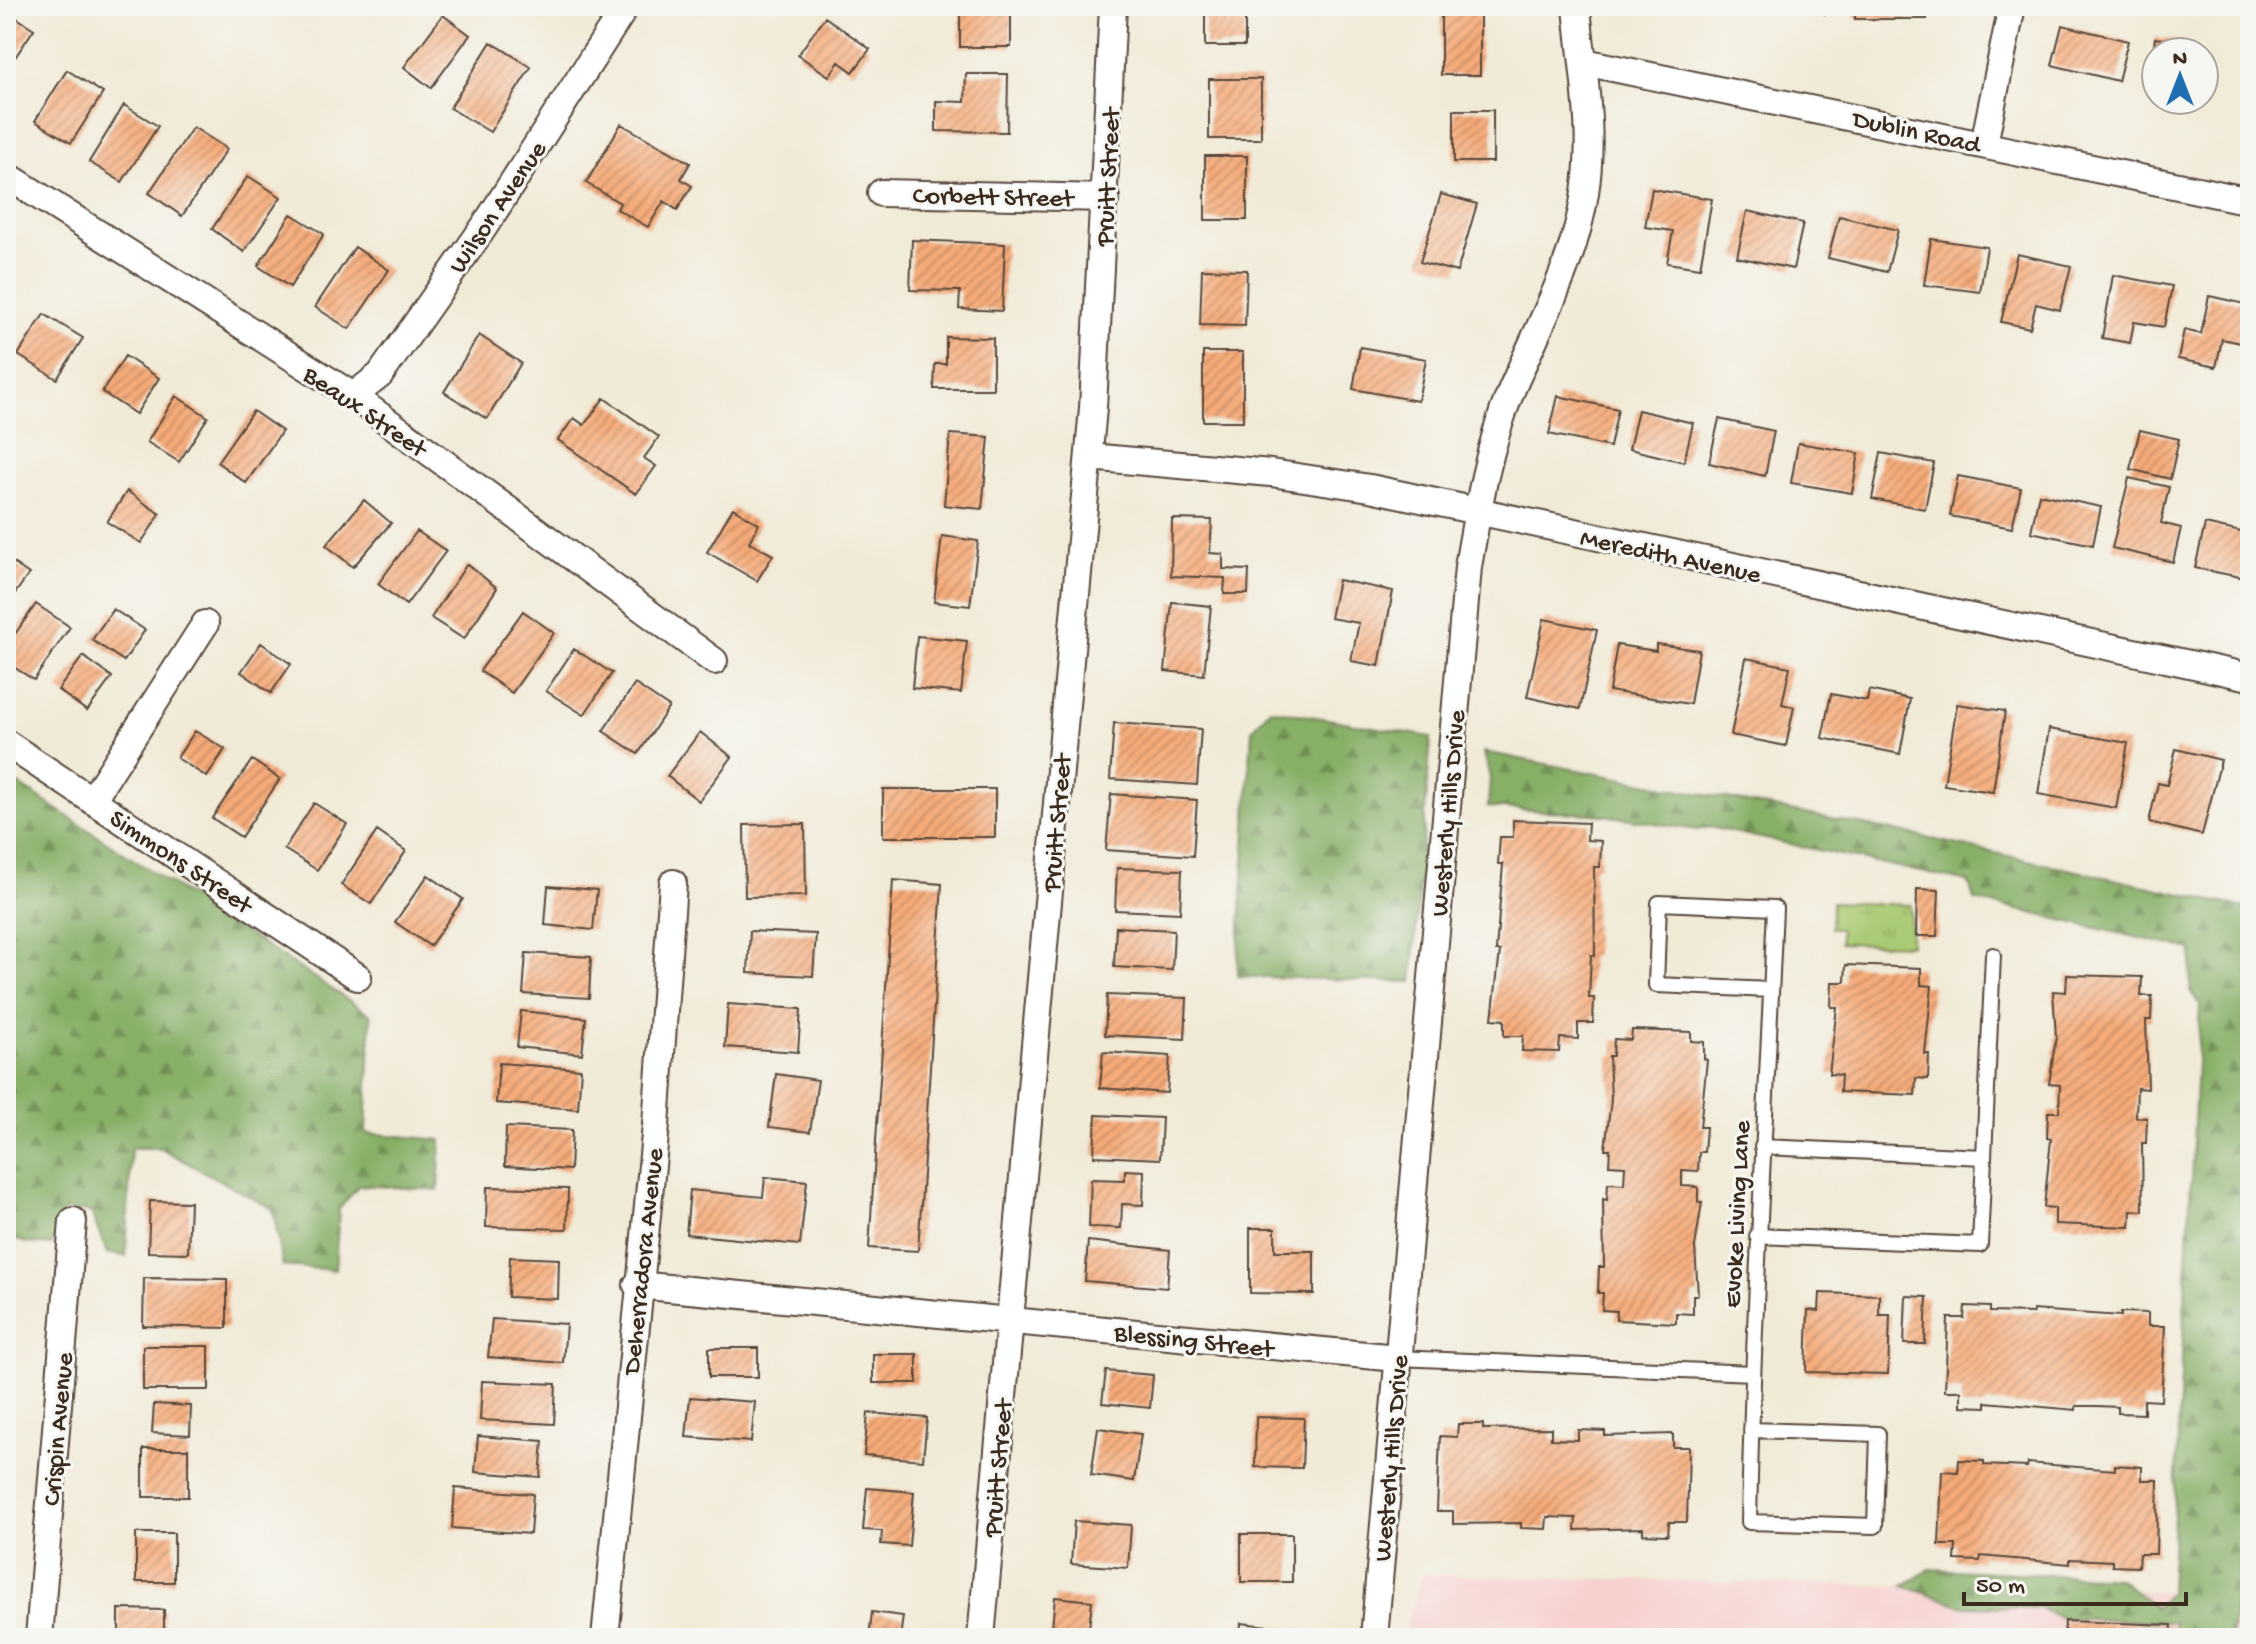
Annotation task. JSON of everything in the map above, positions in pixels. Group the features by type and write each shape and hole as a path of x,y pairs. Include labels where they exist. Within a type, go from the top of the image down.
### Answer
{"street":[{"name":"Pruitt Street","path":"981,1638 1089,457 1106,198 1113,6"},
{"name":"Westerly Hills Drive","path":"1374,1638 1468,567 1489,457 1510,393 1562,282 1580,222 1591,129 1577,6"},
{"path":"1984,144 2012,6"},
{"name":"Wilson Avenue","path":"353,396 380,375 484,227 615,10"},
{"name":"Dublin Road","path":"1584,62 2250,201"},
{"name":"Beaux Street","path":"6,175 353,396 714,661"},
{"name":"Corbett Street","path":"881,193 1106,198"},
{"name":"Meredith Avenue","path":"1089,457 1271,473 1370,488 2250,677"},
{"path":"92,800 205,624"},
{"name":"Simmons Street","path":"6,743 358,977"},
{"name":"Deherradora Avenue","path":"605,1638 637,1285 656,1125 673,883"},
{"name":"Crispin Avenue","path":"39,1638 73,1221"},
{"name":"Blessing Street","path":"637,1285 1397,1358"}],"lane":[{"name":"Evoke Living Lane","path":"1751,1430 1878,1434 1875,1526 1749,1522 1751,1430 1757,1236 1771,990 1775,908 1659,903 1656,985 1771,990"},
{"path":"1757,1236 1980,1245 1993,955"},
{"path":"1762,1147 1984,1157"},
{"name":"Blessing Street","path":"1397,1358 1753,1373"}],"shaded area":[{"path":"2250,1215 2250,1638 1403,1638 1422,1575 2212,1593"}],"green space":[{"path":"1270,709 1431,737 1412,982 1237,976 1252,730"},
{"path":"1484,752 1900,832 2250,909 2250,1482 2231,1638 2174,1638 2174,1622 2062,1618 2039,1608 1963,1606 1903,1586 1930,1569 2118,1578 2156,1608 2170,1592 2200,1005 2190,991 2192,950 1974,900 1969,882 1709,827 1698,830 1605,815 1488,807 1490,778"},
{"path":"6,776 371,1015 366,1133 441,1140 438,1190 359,1185 339,1209 335,1270 283,1266 273,1209 160,1148 131,1148 126,1256 107,1253 91,1212 64,1210 52,1245 26,1243 6,1235"},
{"path":"1832,902 1911,905 1910,945 1840,943 1840,929 1831,929"}],"building":[{"path":"960,6 1011,6 1011,47 960,47"},
{"path":"1205,6 1245,6 1245,46 1205,46"},
{"path":"1441,6 1480,6 1480,75 1441,75"},
{"path":"1791,6 1827,6 1826,14"},
{"path":"1855,6 1927,6 1927,19 1855,19"},
{"path":"6,11 34,29 6,71"},
{"path":"443,15 470,35 431,88 404,67"},
{"path":"825,17 870,49 853,72 839,62 829,76 798,55"},
{"path":"2062,25 2128,41 2118,81 2052,65"},
{"path":"491,42 531,67 490,132 450,108"},
{"path":"2250,69 2250,106 2242,104"},
{"path":"67,70 103,93 71,143 35,121"},
{"path":"966,74 1008,74 1007,132 936,131 936,101 965,102"},
{"path":"1209,79 1261,79 1261,139 1209,139"},
{"path":"124,105 158,126 122,182 89,162"},
{"path":"1454,110 1493,110 1493,162 1454,162"},
{"path":"621,124 690,163 681,179 692,186 677,210 664,201 648,227 617,209 620,203 586,183"},
{"path":"193,127 227,149 182,216 149,193"},
{"path":"1205,156 1247,156 1247,220 1205,220"},
{"path":"248,176 281,197 244,252 212,229"},
{"path":"1652,189 1712,199 1700,268 1667,263 1673,231 1645,227"},
{"path":"1441,194 1477,204 1457,272 1420,262"},
{"path":"1747,211 1803,223 1793,269 1737,257"},
{"path":"291,214 324,234 290,287 258,266"},
{"path":"1839,216 1898,230 1887,272 1828,258"},
{"path":"1931,239 1987,247 1980,292 1924,285"},
{"path":"912,240 1005,244 1002,311 959,309 960,291 910,290"},
{"path":"355,247 389,270 349,329 315,307"},
{"path":"2017,254 2071,266 2060,310 2036,304 2030,328 2001,322"},
{"path":"1202,269 1247,270 1245,326 1200,325"},
{"path":"2113,275 2172,286 2164,327 2134,322 2130,343 2102,338"},
{"path":"2209,296 2250,305 2250,345 2222,339 2216,367 2178,359 2184,330 2201,334"},
{"path":"44,314 83,338 57,379 18,355"},
{"path":"479,335 521,363 487,419 444,392"},
{"path":"946,337 993,338 993,389 934,389 935,364 946,364"},
{"path":"1360,347 1426,359 1418,401 1353,389"},
{"path":"1203,352 1243,352 1243,421 1203,421"},
{"path":"125,356 159,378 136,414 102,392"},
{"path":"176,396 208,417 179,462 147,442"},
{"path":"1558,396 1618,409 1610,447 1549,434"},
{"path":"604,398 659,437 644,458 656,466 636,494 558,440 574,418 584,425"},
{"path":"1638,410 1693,423 1684,462 1629,449"},
{"path":"253,411 282,431 246,483 217,462"},
{"path":"1719,419 1774,431 1765,476 1709,463"},
{"path":"2140,430 2179,439 2170,479 2130,469"},
{"path":"950,434 989,437 982,509 944,505"},
{"path":"1798,443 1859,453 1852,493 1791,483"},
{"path":"1881,453 1934,463 1925,509 1872,499"},
{"path":"1958,476 2021,488 2012,528 1950,516"},
{"path":"2129,478 2169,487 2161,523 2181,528 2173,562 2112,548"},
{"path":"127,491 160,514 141,543 107,522"},
{"path":"2039,494 2101,507 2093,545 2031,532"},
{"path":"364,500 391,523 353,567 326,545"},
{"path":"733,508 759,524 749,542 773,555 757,581 707,552"},
{"path":"1172,519 1212,520 1210,553 1223,554 1223,569 1249,570 1248,594 1224,594 1225,578 1171,576"},
{"path":"2205,524 2250,534 2250,579 2195,568"},
{"path":"417,531 446,551 406,605 378,584"},
{"path":"942,536 978,541 970,606 934,602"},
{"path":"6,558 29,574 6,606"},
{"path":"467,564 497,588 464,639 431,618"},
{"path":"1338,580 1393,591 1379,666 1351,661 1359,623 1330,618"},
{"path":"1172,602 1211,606 1204,675 1165,671"},
{"path":"36,604 70,627 34,680 6,662 6,647"},
{"path":"113,609 145,630 124,661 92,640"},
{"path":"523,611 554,633 512,693 480,671"},
{"path":"1544,619 1597,630 1580,709 1527,697"},
{"path":"917,636 967,641 961,693 912,688"},
{"path":"261,643 291,664 271,693 241,672"},
{"path":"1656,644 1699,650 1690,704 1609,691 1617,645 1656,651"},
{"path":"574,649 612,673 584,715 546,691"},
{"path":"83,656 112,677 87,711 58,690"},
{"path":"1746,658 1790,667 1782,704 1794,707 1786,746 1731,735"},
{"path":"635,684 669,707 638,754 603,731"},
{"path":"1869,690 1910,699 1900,754 1822,738 1831,694 1867,701"},
{"path":"1957,704 2005,711 1993,792 1944,785"},
{"path":"1114,723 1201,729 1197,785 1110,779"},
{"path":"2049,729 2128,743 2116,808 2038,794"},
{"path":"195,731 225,749 207,777 177,758"},
{"path":"700,732 732,757 699,801 667,776"},
{"path":"2176,749 2221,760 2202,835 2149,822 2158,783 2167,785"},
{"path":"252,760 280,779 241,837 212,818"},
{"path":"883,789 995,789 995,837 883,837"},
{"path":"1111,794 1197,800 1193,856 1106,850"},
{"path":"314,803 347,824 317,870 284,849"},
{"path":"1513,820 1588,823 1587,840 1601,841 1600,867 1594,867 1595,956 1591,955 1589,998 1594,998 1593,1023 1578,1023 1578,1039 1560,1038 1559,1052 1522,1051 1523,1036 1504,1036 1504,1020 1492,1019 1500,951 1496,951 1503,864 1498,864 1500,837 1513,837"},
{"path":"805,824 806,896 745,897 744,825"},
{"path":"377,831 406,851 371,904 341,885"},
{"path":"1117,868 1182,870 1180,913 1115,910"},
{"path":"428,875 463,899 430,946 395,922"},
{"path":"893,880 942,884 918,1251 869,1248"},
{"path":"548,886 597,890 593,930 545,925"},
{"path":"1917,889 1939,890 1937,936 1916,936"},
{"path":"1116,927 1174,930 1172,970 1114,967"},
{"path":"750,931 816,934 813,976 748,973"},
{"path":"526,953 591,957 589,998 523,994"},
{"path":"1846,965 1921,968 1921,985 1932,986 1925,1054 1929,1054 1928,1079 1916,1078 1915,1095 1840,1092 1841,1075 1829,1074 1837,1007 1831,1007 1832,982 1845,982"},
{"path":"2067,975 2142,977 2141,996 2152,996 2151,1020 2146,1020 2148,1089 2137,1088 2136,1117 2147,1118 2146,1143 2142,1143 2143,1211 2131,1210 2130,1227 2055,1224 2055,1208 2044,1207 2051,1139 2047,1138 2048,1112 2059,1112 2060,1085 2049,1084 2056,1037 2053,991 2066,992"},
{"path":"1107,995 1187,998 1185,1039 1105,1035"},
{"path":"728,1004 801,1009 798,1052 725,1047"},
{"path":"521,1011 586,1018 582,1054 517,1047"},
{"path":"1632,1030 1691,1032 1691,1041 1704,1042 1704,1059 1707,1060 1700,1127 1706,1127 1704,1152 1699,1152 1698,1171 1682,1170 1682,1186 1698,1187 1698,1202 1702,1202 1695,1247 1698,1295 1693,1295 1693,1314 1676,1313 1676,1323 1616,1320 1617,1311 1602,1310 1603,1293 1598,1293 1599,1267 1604,1267 1603,1199 1607,1200 1608,1183 1624,1184 1625,1166 1609,1165 1610,1149 1605,1149 1611,1100 1609,1056 1613,1056 1614,1039 1631,1040"},
{"path":"1103,1052 1170,1056 1167,1093 1100,1088"},
{"path":"499,1063 581,1069 578,1109 496,1103"},
{"path":"776,1074 818,1080 810,1132 769,1127"},
{"path":"1096,1115 1162,1118 1160,1159 1094,1156"},
{"path":"506,1127 572,1130 570,1170 505,1166"},
{"path":"1125,1170 1144,1171 1143,1205 1122,1204 1121,1228 1089,1227 1091,1179 1125,1180"},
{"path":"765,1177 807,1181 800,1245 686,1234 690,1190 763,1197"},
{"path":"487,1187 568,1189 567,1229 486,1227"},
{"path":"150,1201 190,1202 188,1253 148,1252"},
{"path":"1250,1228 1275,1228 1275,1251 1314,1251 1314,1294 1250,1293"},
{"path":"1088,1241 1170,1250 1167,1288 1085,1281"},
{"path":"510,1257 559,1259 558,1299 508,1297"},
{"path":"144,1278 227,1279 227,1328 143,1326"},
{"path":"1820,1293 1879,1295 1879,1315 1890,1315 1888,1374 1806,1372 1808,1310 1819,1311"},
{"path":"1906,1296 1927,1297 1925,1344 1904,1344"},
{"path":"1965,1306 1990,1307 1990,1312 2033,1313 2033,1310 2121,1316 2121,1312 2148,1313 2148,1326 2165,1326 2161,1401 2144,1400 2144,1414 2118,1413 2118,1407 2097,1406 2076,1406 2076,1410 1986,1402 1986,1407 1961,1406 1961,1391 1945,1391 1948,1318 1964,1318"},
{"path":"492,1319 566,1324 563,1363 488,1357"},
{"path":"143,1346 209,1346 209,1390 143,1390"},
{"path":"709,1348 758,1348 758,1377 709,1377"},
{"path":"873,1354 917,1354 917,1383 873,1383"},
{"path":"1106,1371 1153,1375 1150,1408 1102,1403"},
{"path":"482,1381 556,1384 554,1424 480,1420"},
{"path":"690,1397 755,1402 751,1442 686,1437"},
{"path":"154,1404 191,1406 190,1435 152,1433"},
{"path":"868,1413 927,1418 923,1460 864,1455"},
{"path":"1256,1417 1304,1418 1302,1468 1255,1467"},
{"path":"1458,1424 1483,1424 1483,1429 1551,1428 1551,1439 1578,1440 1578,1430 1605,1431 1605,1436 1673,1434 1673,1447 1689,1447 1687,1522 1669,1522 1668,1535 1643,1534 1643,1528 1575,1530 1576,1518 1547,1517 1546,1529 1521,1528 1521,1523 1453,1524 1453,1511 1437,1511 1440,1436 1457,1437"},
{"path":"1098,1428 1141,1434 1134,1481 1091,1475"},
{"path":"478,1436 543,1441 540,1477 475,1472"},
{"path":"143,1449 188,1449 188,1497 143,1497"},
{"path":"1959,1460 1984,1461 1984,1465 2027,1467 2028,1463 2115,1470 2115,1465 2142,1467 2142,1480 2158,1480 2156,1554 2139,1554 2138,1567 2112,1566 2112,1561 2070,1559 2070,1564 1981,1556 1980,1561 1955,1560 1956,1545 1939,1545 1942,1471 1958,1472"},
{"path":"455,1488 533,1494 530,1534 452,1528"},
{"path":"867,1488 914,1492 909,1546 881,1544 882,1531 863,1530"},
{"path":"1074,1521 1131,1525 1128,1568 1071,1564"},
{"path":"136,1533 174,1533 174,1582 136,1582"},
{"path":"1241,1534 1292,1534 1292,1582 1241,1582"},
{"path":"1055,1597 1092,1601 1088,1638 1051,1638"},
{"path":"119,1609 164,1610 164,1638 119,1638"},
{"path":"872,1612 903,1616 900,1638 869,1638"},
{"path":"2065,1621 2172,1625 2171,1638 2064,1638"},
{"path":"1241,1623 1304,1630 1304,1638 1240,1638"}]}
